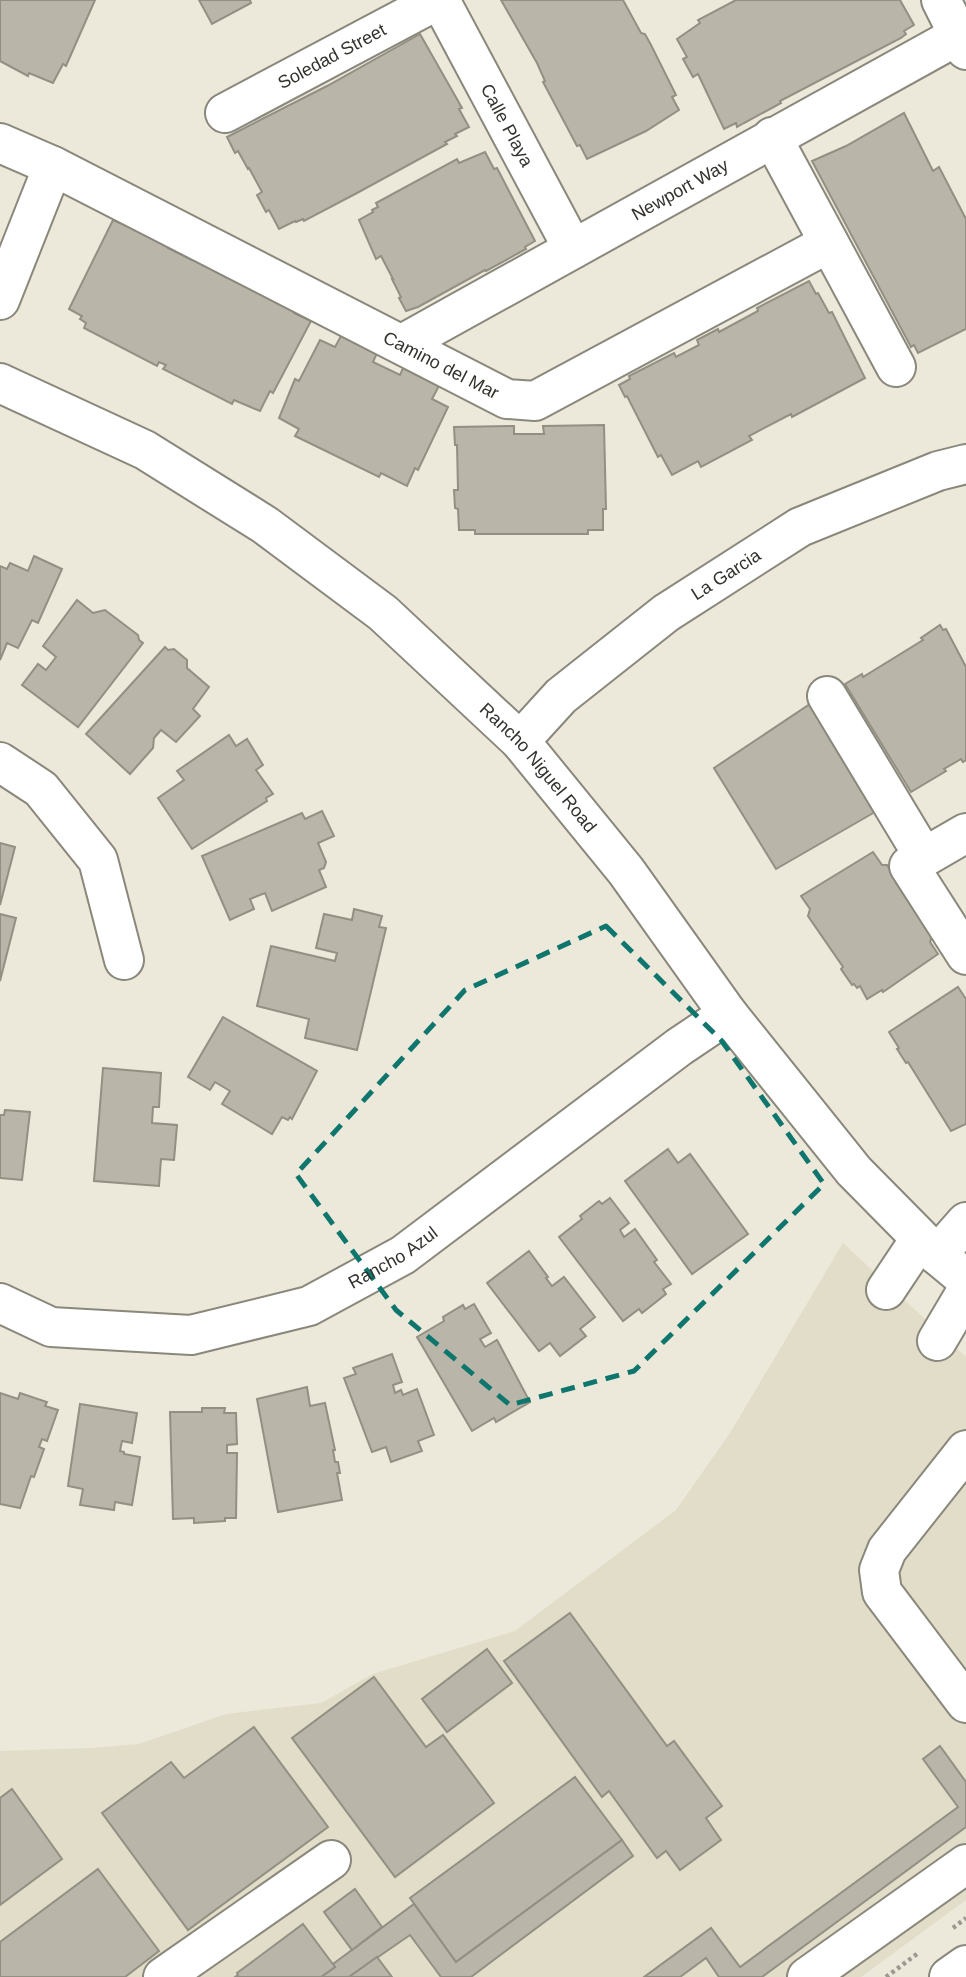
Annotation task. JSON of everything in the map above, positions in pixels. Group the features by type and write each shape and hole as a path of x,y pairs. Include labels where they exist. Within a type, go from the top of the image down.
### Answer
{"street":[{"name":"Soledad Street","path":"225,113 439,0"},
{"name":"Calle Playa","path":"439,0 573,249"},
{"path":"941,0 962,42"},
{"name":"Newport Way","path":"402,344 772,137 962,42"},
{"path":"772,137 896,368"},
{"name":"Camino del Mar","path":"0,143 53,166 507,399 535,401 829,243"},
{"path":"0,300 53,166"},
{"name":"Rancho Niguel Road","path":"0,383 145,450 265,525 383,613 520,741 626,871 728,1014 854,1171 929,1247 966,1279"},
{"name":"La Garcia","path":"520,741 561,696 666,612 800,527 938,471 966,464"},
{"path":"827,696 966,955"},
{"path":"0,762 41,789 98,860 124,960"},
{"path":"917,862 966,833"},
{"name":"Rancho Azul","path":"0,1303 51,1327 191,1335 309,1306 403,1255 679,1047 728,1014"},
{"path":"886,1290 929,1247 966,1222"},
{"path":"937,1341 966,1292"},
{"path":"966,1450 887,1550 879,1570 882,1592 966,1703"},
{"path":"163,1977 331,1860"},
{"path":"807,1977 966,1864"},
{"path":"949,1977 966,1965"}],"highlighted area":[{"path":"606,926 721,1040 824,1184 634,1371 510,1405 396,1310 296,1174 465,990"}],"shaded area":[{"path":"843,1243 966,1357 966,1900 861,1977 0,1977 0,1751 139,1744 226,1714 321,1703 373,1674 515,1631 676,1510 730,1433"}],"building":[{"path":"0,0 95,0 66,66 63,64 53,83 29,73 28,76 0,61"},
{"path":"199,0 250,0 251,3 212,24"},
{"path":"501,0 623,0 641,33 645,34 651,45 676,95 672,97 679,110 646,131 587,159 580,145 577,146 543,82 545,81 537,63"},
{"path":"736,0 900,0 914,25 904,31 906,34 901,38 780,101 781,103 737,127 736,123 724,129 698,74 693,77 683,59 687,57 677,39 700,23 698,20"},
{"path":"420,34 462,108 459,109 469,127 455,134 457,136 445,142 447,144 357,193 304,221 295,221 279,229 257,195 262,192 249,168 238,151 235,153 227,137"},
{"path":"904,113 933,171 939,167 966,219 966,329 918,353 914,345 911,347 812,161 846,146"},
{"path":"485,152 494,169 497,168 535,241 525,247 526,249 486,271 406,311 393,279 381,256 376,259 359,220 378,207 376,203 457,159 459,163"},
{"path":"113,220 124,225 125,222 170,244 168,248 192,260 193,256 214,267 213,270 227,278 229,275 296,309 294,313 311,321 273,393 270,391 260,411 234,400 232,404 163,369 166,365 159,362 157,366 84,328 86,323 80,319 82,316 69,309"},
{"path":"809,281 829,313 832,312 865,378 792,417 791,414 749,436 752,440 701,467 698,461 672,475 661,455 658,457 619,385 630,379 629,376 674,353 676,357 699,345 697,340 718,329 719,332 758,311 757,308"},
{"path":"341,336 377,353 373,362 400,375 403,368 439,386 432,399 448,407 418,470 415,468 407,486 381,473 379,477 295,436 299,429 279,418 295,379 299,381 320,340 335,347"},
{"path":"604,425 606,509 603,509 603,530 588,530 588,534 475,534 475,530 459,530 454,490 458,490 454,427 514,426 514,434 544,434 543,426"},
{"path":"34,556 62,569 38,623 32,620 18,648 7,643 0,660 0,566 7,569 10,563 28,571"},
{"path":"77,600 93,613 105,610 138,635 143,643 78,727 22,685 38,664 46,670 56,657 43,646"},
{"path":"940,625 943,630 946,629 966,667 966,760 963,762 961,759 911,792 845,684 862,674 863,677 923,640 921,638"},
{"path":"165,647 168,650 174,649 187,660 187,668 209,687 193,709 200,716 176,742 161,730 154,738 153,748 130,774 86,734"},
{"path":"810,704 875,812 776,869 714,768"},
{"path":"229,735 236,746 247,739 263,765 256,770 273,794 266,798 267,801 192,849 158,798 184,780 177,771"},
{"path":"322,811 334,836 318,843 326,862 324,868 319,870 326,887 272,911 265,893 250,899 254,909 230,920 202,856 302,813 305,819"},
{"path":"0,843 15,847 0,905"},
{"path":"873,852 882,865 887,865 898,882 896,883 932,937 930,942 938,954 883,992 882,990 867,999 860,986 857,988 852,985 841,969 843,967 808,916 810,909 801,896"},
{"path":"354,909 382,916 379,927 386,928 357,1050 305,1038 309,1019 257,1006 271,946 335,961 337,953 316,948 324,914 352,920"},
{"path":"0,914 16,918 0,981"},
{"path":"958,987 966,999 966,1124 951,1131 897,1049 899,1048 889,1032"},
{"path":"223,1017 317,1071 292,1119 282,1117 272,1134 222,1104 230,1091 215,1082 210,1090 188,1077"},
{"path":"103,1068 161,1073 159,1107 153,1107 152,1123 177,1125 174,1160 161,1159 159,1186 94,1181"},
{"path":"5,1110 30,1112 22,1180 0,1178 0,1115 4,1115"},
{"path":"668,1149 678,1163 690,1154 748,1234 692,1274 625,1181"},
{"path":"610,1198 629,1223 620,1230 624,1237 635,1229 657,1260 654,1262 671,1284 663,1289 666,1294 642,1313 639,1309 623,1321 559,1237 599,1201 602,1204"},
{"path":"529,1251 552,1286 564,1277 595,1317 580,1329 586,1336 560,1356 550,1343 539,1351 487,1283"},
{"path":"474,1304 491,1333 480,1339 485,1347 497,1340 530,1402 496,1422 494,1418 472,1431 417,1337 444,1321 443,1317 463,1305 465,1309"},
{"path":"392,1354 402,1382 393,1385 395,1393 401,1390 403,1395 417,1389 434,1435 418,1441 422,1451 391,1462 386,1447 372,1452 344,1378 356,1374 353,1368"},
{"path":"307,1387 310,1406 325,1403 335,1462 338,1462 340,1473 337,1473 342,1500 278,1512 257,1399"},
{"path":"0,1393 18,1399 20,1393 47,1402 45,1406 58,1410 47,1441 42,1439 39,1447 44,1449 20,1508 0,1504"},
{"path":"80,1404 137,1413 132,1443 122,1441 120,1451 140,1457 132,1505 115,1502 114,1510 80,1505 83,1489 68,1486"},
{"path":"202,1408 225,1408 224,1413 236,1413 237,1444 227,1445 227,1453 237,1453 236,1518 225,1518 225,1521 194,1523 194,1518 173,1519 170,1412 202,1412"},
{"path":"570,1613 667,1746 674,1741 722,1806 706,1818 721,1840 680,1870 666,1851 657,1858 609,1791 602,1797 504,1661"},
{"path":"487,1649 512,1683 447,1732 422,1699"},
{"path":"374,1677 426,1747 443,1735 494,1803 395,1877 292,1738"},
{"path":"254,1727 328,1827 188,1930 102,1813 171,1762 184,1778"},
{"path":"940,1746 966,1782 966,1827 762,1977 719,1977 706,1958 680,1977 644,1977 711,1928 740,1967 958,1807 923,1759"},
{"path":"575,1777 622,1840 456,1962 410,1898"},
{"path":"12,1789 62,1859 0,1905 0,1798"},
{"path":"622,1840 633,1856 471,1977 441,1977 410,1935 349,1977 321,1977 335,1967 333,1964 414,1904 456,1962"},
{"path":"98,1869 159,1951 125,1977 0,1977 0,1942"},
{"path":"355,1889 382,1927 352,1950 324,1912"},
{"path":"303,1924 335,1967 321,1977 235,1977 237,1973"},
{"path":"377,1957 392,1977 349,1977"}]}
